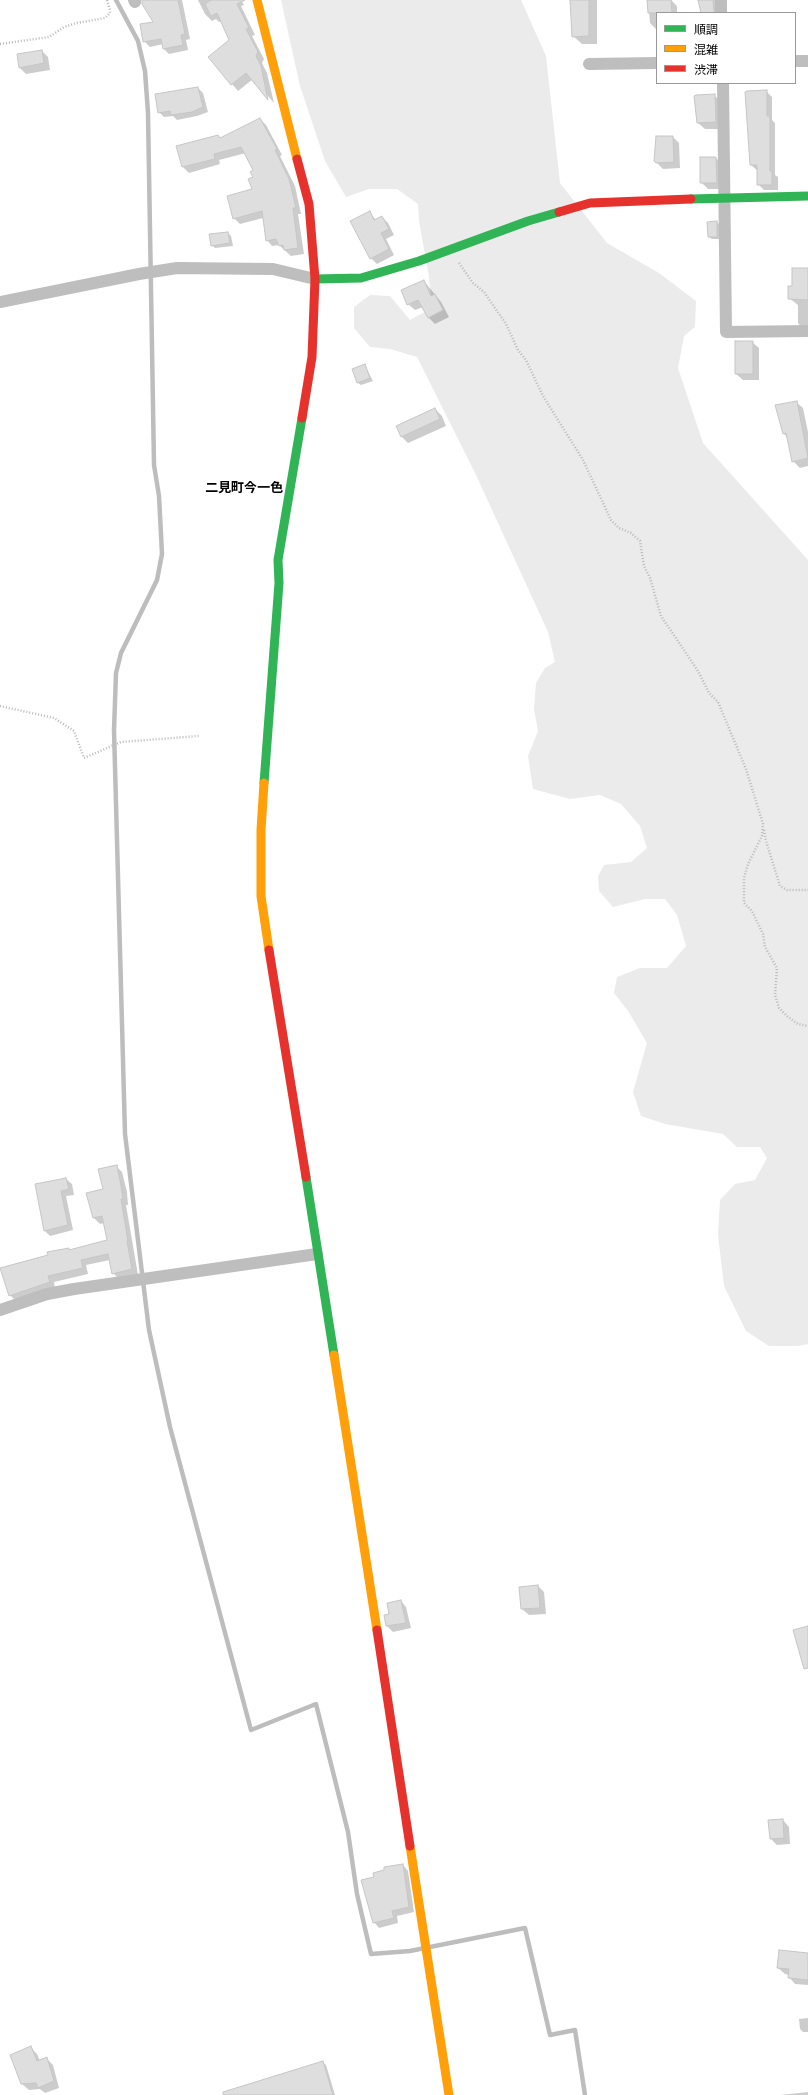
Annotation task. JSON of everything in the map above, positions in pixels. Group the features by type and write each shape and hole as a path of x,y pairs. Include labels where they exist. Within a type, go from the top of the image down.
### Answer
{"street":[{"path":"257,0 309,204 315,279 312,357 278,560 278,591 261,830 260,896 302,1161 307,1181 317,1254 449,2095"},
{"path":"721,0 721,12"},
{"path":"796,61 808,61"},
{"path":"589,64 656,63"},
{"path":"723,84 726,332 808,331"},
{"path":"0,302 139,274 177,268 273,269 315,279 361,278 450,250 528,221 590,203 808,196"},
{"path":"0,1310 47,1294 74,1289 317,1254"}],"path":[{"path":"0,44 49,37 64,28 77,23 105,18 110,13 107,0"},
{"path":"450,250 473,283 484,292 506,324 518,350 526,360 543,396 583,460 611,520 619,528 631,533 640,541 644,566 650,578 660,616 698,671 709,693 718,702 746,769 780,886 787,890 808,890"},
{"path":"0,706 54,718 74,731 84,758 121,742 199,736"},
{"path":"763,824 762,836 748,864 744,878 744,903 752,911 763,934 765,947 777,968 775,995 779,1008 798,1024 808,1026"}],"shaded area":[{"path":"281,0 521,0 546,56 560,183 607,243 659,273 696,301 695,327 684,336 678,368 703,443 808,560 808,1344 798,1346 769,1346 746,1331 724,1286 718,1235 720,1200 735,1184 755,1180 767,1158 760,1147 737,1147 723,1134 665,1124 641,1116 633,1092 647,1043 628,1011 614,993 617,977 640,968 667,968 686,946 677,915 665,899 645,899 613,907 599,891 598,876 604,865 631,862 647,848 640,826 621,804 600,795 570,799 533,789 528,756 538,731 534,709 536,683 545,668 555,662 548,632 476,475 417,357 390,349 370,347 354,328 354,307 370,295 390,296 410,320 432,308 429,277 419,221 418,204 397,189 369,189 346,197 325,161 300,86"}],"building":[{"path":"142,0 178,0 185,34 181,35 183,45 163,49 161,39 143,42 140,24 153,22 142,4"},
{"path":"211,0 245,0 237,4 249,28 246,29 258,52 256,56 261,66 268,100 246,73 231,85 208,57 229,40 217,13 211,16 205,4"},
{"path":"570,0 589,0 589,36 572,37"},
{"path":"647,0 671,0 672,12 648,13"},
{"path":"698,0 713,0 714,12 701,12"},
{"path":"42,50 44,63 19,68 17,54"},
{"path":"198,87 203,107 192,112 171,115 170,111 158,113 155,94"},
{"path":"767,90 767,116 770,116 770,171 772,171 772,185 757,185 757,165 750,165 745,92"},
{"path":"715,94 716,122 697,123 694,96"},
{"path":"260,118 277,149 275,150 289,179 296,208 293,208 298,248 284,250 283,245 279,246 276,239 266,241 262,211 233,219 227,196 252,189 248,179 253,177 250,172 253,170 241,147 214,154 215,159 182,167 176,146 218,135 220,138"},
{"path":"656,136 673,136 674,162 656,163 654,161"},
{"path":"700,157 716,157 717,183 700,183"},
{"path":"370,211 374,220 382,216 389,229 381,233 389,249 370,259 350,221"},
{"path":"717,221 717,237 708,237 707,222"},
{"path":"228,232 230,243 211,246 209,234"},
{"path":"792,268 808,268 808,300 788,299 788,286 792,286"},
{"path":"424,280 431,296 435,294 443,310 428,318 418,300 407,305 401,290"},
{"path":"735,341 753,341 753,374 735,374"},
{"path":"365,364 370,378 357,383 352,369"},
{"path":"797,401 808,458 792,462 786,433 783,434 775,405"},
{"path":"435,408 440,419 401,437 396,426"},
{"path":"117,1165 132,1269 112,1274 108,1254 81,1260 83,1268 48,1276 50,1282 9,1296 0,1268 48,1255 47,1252 69,1248 69,1250 107,1240 102,1216 93,1218 86,1193 103,1189 98,1169"},
{"path":"66,1178 69,1189 61,1191 68,1225 44,1231 35,1184"},
{"path":"538,1585 540,1608 521,1609 519,1587"},
{"path":"401,1600 406,1623 386,1626 384,1615 389,1614 387,1603"},
{"path":"808,1626 808,1668 804,1669 793,1630"},
{"path":"783,1819 784,1838 770,1839 768,1820"},
{"path":"403,1864 409,1907 392,1911 394,1918 373,1923 361,1880 374,1877 373,1873 384,1870 384,1867"},
{"path":"779,1950 808,1953 808,1980 788,1978 789,1969 777,1968"},
{"path":"31,2046 37,2061 47,2057 54,2081 38,2088 36,2083 21,2084 10,2055"},
{"path":"323,2061 333,2095 223,2095 223,2092"}],"waterway":[{"path":"116,0 138,41 145,71 148,113 154,465 159,496 162,554 157,580 121,653 116,673 114,730 125,1134 149,1330 170,1427 251,1730 316,1704 348,1832 357,1894 371,1954 410,1951 525,1928 550,2035 575,2030 585,2095"}],"traffic: fast":[{"path":"691,199 808,196"},
{"path":"315,279 361,278 419,261 528,221 559,212"},
{"path":"264,783 279,583 278,560 302,418"},
{"path":"306,1177 334,1355"}],"traffic: slow":[{"path":"257,0 297,159"},
{"path":"264,783 261,830 261,896 269,950"},
{"path":"334,1355 377,1630"},
{"path":"410,1846 449,2095"}],"traffic: jam":[{"path":"297,159 309,204 315,279 312,357 302,418"},
{"path":"559,212 590,203 691,199"},
{"path":"269,950 306,1177"},
{"path":"377,1630 410,1846"}],"district":[{"name":"二見町今一色","path":"244,488"}]}
